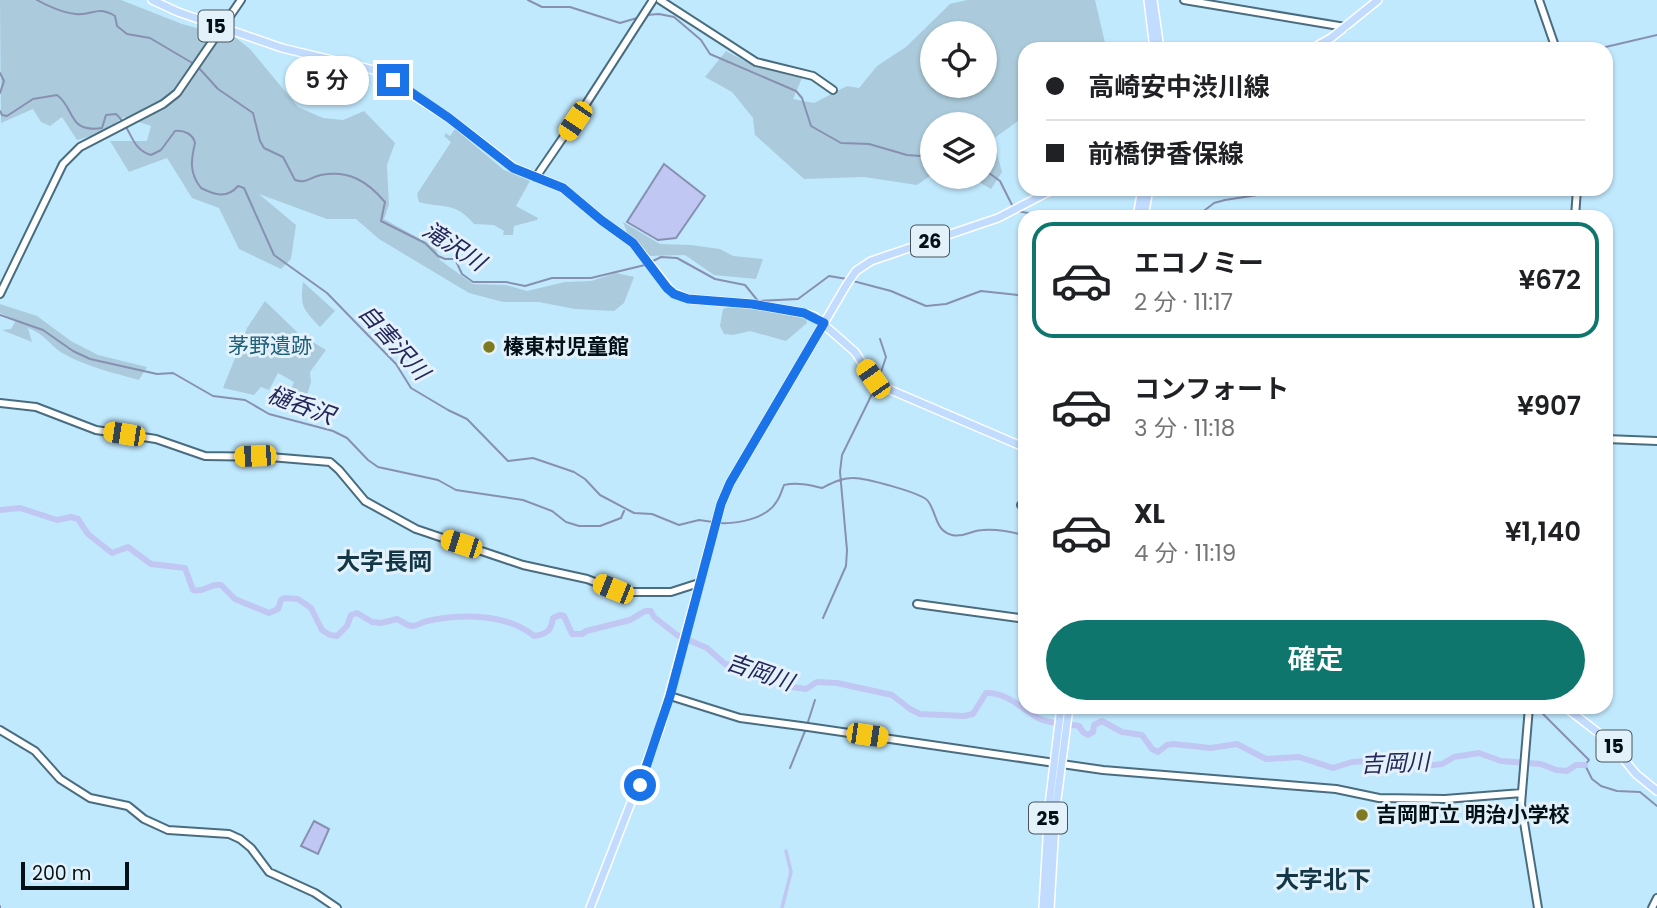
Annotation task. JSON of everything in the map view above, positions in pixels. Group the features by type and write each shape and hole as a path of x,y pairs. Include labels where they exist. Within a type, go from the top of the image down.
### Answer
{"main road":[{"name":"15","path":"152,0 223,28 311,57 379,73 449,118 513,168 570,193 633,243 667,288 680,296 814,316 855,352 873,379 886,388 1018,445"},
{"path":"1147,0 1153,42"},
{"path":"1153,0 1159,42"},
{"path":"1322,42 1378,0"},
{"name":"26","path":"590,908 642,780 670,696 716,521 730,483 847,284 853,275 871,261 998,218 1041,196"},
{"name":"25","path":"1043,908 1064,714"},
{"name":"15","path":"1575,714 1609,741 1636,774 1657,791"},
{"name":"25","path":"1050,908 1057,764"}],"street":[{"path":"0,294 63,164 75,150 170,99 186,82 241,0"},
{"path":"536,177 653,0"},
{"path":"660,0 756,62 813,76 833,89"},
{"path":"1184,0 1345,27"},
{"path":"1539,0 1554,42"},
{"path":"0,403 36,407 96,430 156,439 205,456 270,457 330,462 365,501 416,529 523,565 579,577 621,592 671,592 699,583"},
{"path":"1613,439 1657,441"},
{"path":"917,604 1018,619"},
{"path":"670,696 757,721 1130,774 1336,789 1379,798 1445,799 1522,793"},
{"path":"1528,714 1522,813 1538,908"},
{"path":"0,730 31,748 60,779 90,798 128,806 145,819 168,830 236,836 251,848 269,872 315,893 337,908"},
{"path":"1652,908 1657,898"}],"green space":[{"path":"0,0 121,0 182,24 231,34 250,49 298,107 323,118 343,120 364,111 395,143 387,165 389,205 384,219 435,247 440,260 473,284 506,285 527,291 565,282 591,281 616,273 634,277 624,303 614,311 575,309 539,302 503,302 469,293 379,239 356,219 327,219 259,194 296,225 291,259 281,269 239,249 219,208 192,198 167,158 129,172 110,141 147,141 151,126 124,117 98,134 77,140 62,117 50,126 41,122 33,109 1,123"},
{"path":"967,0 1095,0 1105,42 1018,42 1018,121 997,136 997,112 920,112 920,183 917,185 864,177 804,179 755,135 753,118 732,92 705,77 726,51 754,66 802,78 793,99 814,103 847,86 859,88 877,66 906,47 920,33 920,98 997,98 997,21 933,21 950,4"},
{"path":"455,129 504,170 530,181 516,206 538,218 537,220 514,226 513,235 503,235 504,231 494,225 474,224 455,209 419,202 417,194 451,142 444,136 446,133 450,136"},
{"path":"997,154 1002,172 997,180"},
{"path":"623,222 660,244 720,249 733,256 763,259 756,279 714,275 685,255 648,256 628,235"},
{"path":"303,282 335,311 320,327 304,307"},
{"name":"茅野遺跡","path":"265,301 298,333 326,350 310,372 311,382 307,395 291,389 294,382 278,373 269,390 261,387 254,395 223,388 247,328"},
{"path":"0,304 37,316 71,341 98,355 147,367 139,380 73,359 59,351 39,333 28,328 32,342 2,330 11,329 16,320 0,313"},
{"path":"741,304 805,317 807,323 786,341 750,331 724,334 720,326 723,309"}],"water":[{"path":"664,164 705,196 676,238 658,240 627,222"},
{"path":"314,821 329,829 318,854 301,846"}],"waterway":[{"name":"滝沢川","path":"37,0 71,13 109,13 115,16 117,26 127,34 150,38 194,64"},
{"path":"528,0 542,7 570,7 620,23 637,18"},
{"path":"646,15 674,17 701,40 710,54 796,91 802,98 811,126 841,143 869,144 920,156"},
{"name":"滝沢川","path":"1613,45 1657,35"},
{"name":"滝沢川","path":"198,67 218,89 253,113 264,148 283,157 295,180 340,174 364,183 385,202 381,221 425,243 438,256 455,259 462,274 473,282 506,282 525,286 552,278 591,278 645,265"},
{"name":"自害沢川","path":"0,73 4,81 0,93"},
{"name":"自害沢川","path":"0,111 7,116 33,99 57,95 73,119 83,127 102,128 106,115 116,114 139,148 151,155 161,150 175,131 188,133 195,143 192,166 194,177 201,188 221,195 230,193 238,186 244,188 274,255 327,293 396,364 411,388 467,419 508,461 533,458 574,472 600,495 634,513 652,514 679,525 699,520 713,522"},
{"path":"997,179 1013,207"},
{"name":"滝沢川","path":"1205,210 1214,203 1251,196"},
{"name":"滝沢川","path":"653,261 661,257 677,258 715,279 745,285 758,301 798,299 829,276 847,279"},
{"name":"滝沢川","path":"853,281 891,291 926,306 946,304 981,291 1018,295"},
{"name":"樋呑沢","path":"0,315 43,330 73,351 90,359 157,374 173,373 213,396 245,400 269,414 333,431 347,438 378,467 438,480 456,490 523,500 552,511 566,522 579,526 600,526 621,518 624,511"},
{"path":"878,381 886,357 880,339"},
{"path":"823,618 846,566 840,472 842,455 876,386"},
{"name":"自害沢川","path":"719,523 743,521 766,512 778,499 784,485 799,484 822,488 852,478 892,486 923,498 928,501 946,533 960,535 988,530 1018,534"},
{"name":"吉岡川","path":"0,510 20,508 57,520 71,517 78,519 88,534 112,553 128,547 151,564 185,568 193,590 221,585 235,599 269,613 278,609 284,598 298,599 311,608 322,630 330,635 337,636 347,626 351,615 357,613 372,622 397,619 412,626 440,619 483,617 510,623 534,636 548,631 553,618 560,615 564,616 572,634 582,634 651,611 654,617 677,635 707,648 725,664 747,667 785,686 806,689 817,682 837,683 892,695 920,714 973,714 986,693 1001,695 1018,705"},
{"path":"807,725 815,700"},
{"name":"吉岡川","path":"1032,714 1054,723 1079,726 1088,735 1093,732 1094,725 1102,721 1122,732 1142,735 1152,749 1158,752 1173,744 1211,748 1237,744 1266,759 1299,757 1333,768 1366,761 1418,767 1442,764 1454,757 1479,753 1501,761 1541,764 1556,770 1567,771 1576,765 1585,765"},
{"name":"自害沢川","path":"1543,714 1589,760 1585,765 1592,779 1601,786 1617,791 1640,792 1657,806"},
{"path":"790,768 805,731"},
{"path":"782,908 791,872 786,851"}],"place":[{"name":"榛東村児童館","path":"489,347"},
{"name":"吉岡町立 明治小学校","path":"1362,815"}],"district":[{"name":"大字長岡","path":"384,562"},
{"name":"大字北下","path":"1323,880"}],"route":[{"path":"393,80 449,118 513,168 570,193 633,243 674,294 688,299 752,304 804,313 824,323 730,483 721,504 670,696 640,785"}]}
